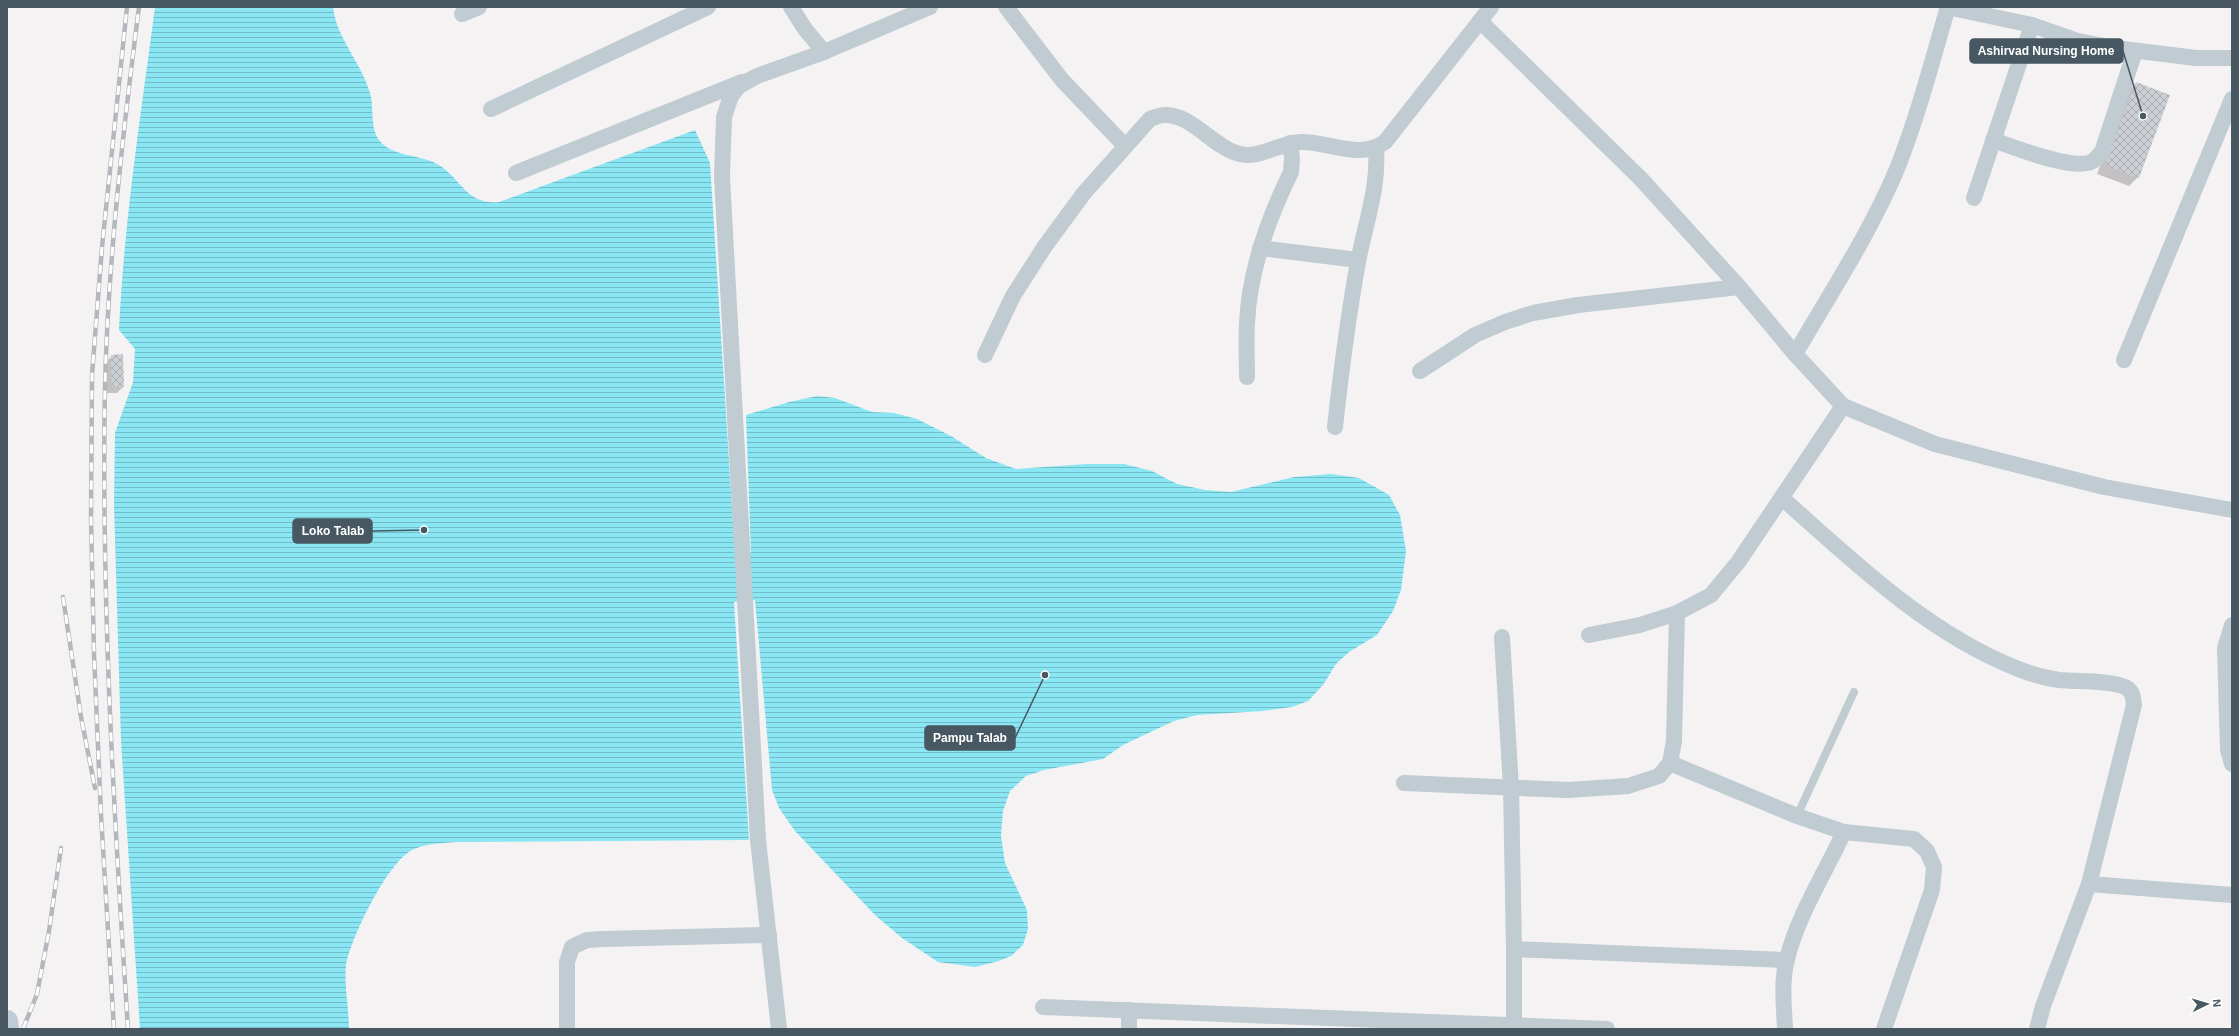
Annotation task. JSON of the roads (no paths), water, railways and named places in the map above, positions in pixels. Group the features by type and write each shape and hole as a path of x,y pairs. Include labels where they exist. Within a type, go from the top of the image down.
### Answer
{"main road":[{"path":"7,1021 8,1029"}],"street":[{"path":"462,14 479,7"},
{"path":"491,109 708,7"},
{"path":"791,7 824,52"},
{"path":"516,173 757,76 824,52 930,7"},
{"path":"1006,7 1062,80 1125,146"},
{"path":"985,355 1013,296 1045,246 1084,193 1150,119 1164,115 1179,117 1227,149 1241,154 1257,154 1290,143 1304,142 1365,151 1376,149 1385,142 1491,7"},
{"path":"1795,354 1869,224 1897,169 1922,99 1948,7 1974,10 2032,25 2078,41 2135,51 2196,58 2232,58"},
{"path":"1480,22 1641,179 1739,287 1795,354 1843,406 1935,444 2104,487 2232,510"},
{"path":"1974,198 2032,25"},
{"path":"1993,140 2063,162 2079,165 2092,162 2102,152 2135,51"},
{"path":"757,76 739,86 731,96 724,117 722,177 758,840 779,1029"},
{"path":"2124,360 2232,99"},
{"path":"1247,377 1247,324 1251,283 1260,248 1291,172 1292,158 1290,143"},
{"path":"1335,427 1348,314 1358,260 1375,190 1378,169 1376,149"},
{"path":"1260,248 1358,260"},
{"path":"1420,371 1475,335 1505,322 1533,313 1578,305 1739,287"},
{"path":"1589,635 1640,625 1677,613 1711,595 1739,561 1843,406"},
{"path":"1782,498 1874,580 1922,614 1978,650 2016,668 2057,679 2113,684 2126,687 2132,693 2134,705 2089,884 2043,1006 2037,1029"},
{"path":"1404,783 1568,790 1628,786 1659,776 1670,763 1674,741 1677,613"},
{"path":"2232,625 2225,648 2228,750 2232,764"},
{"path":"1502,637 1512,787 1514,1026"},
{"path":"1670,763 1797,816 1844,832 1914,840 1927,851 1934,867 1932,890 1884,1029"},
{"path":"1785,1029 1783,996 1787,960 1800,923 1844,832"},
{"path":"2089,884 2232,895"},
{"path":"567,1029 567,962 572,947 587,940 603,938 769,935"},
{"path":"1514,949 1787,960"},
{"path":"1043,1007 1607,1029"},
{"path":"1129,1010 1129,1029"}],"lane":[{"path":"1797,816 1854,692"}],"water":[{"path":"155,7 333,7 335,18 343,39 360,69 369,90 372,102 374,128 379,140 384,146 391,150 422,158 437,164 452,176 471,195 488,202 499,202 695,130 710,163 735,555 751,553 746,415 789,402 817,396 835,398 872,412 894,413 917,419 951,436 986,458 1016,469 1087,464 1124,464 1152,471 1177,484 1205,490 1231,492 1294,477 1331,474 1359,478 1389,495 1400,515 1406,551 1401,590 1393,611 1377,635 1349,652 1336,664 1323,685 1308,701 1292,707 1263,711 1197,715 1174,721 1123,745 1103,759 1044,770 1026,776 1010,791 1003,811 1001,835 1005,863 1027,910 1028,929 1023,945 1011,956 999,961 975,967 938,962 902,938 876,916 795,831 779,808 772,790 755,600 734,602 749,840 459,842 423,846 412,850 402,858 392,870 381,885 362,920 355,937 346,965 349,1029 140,1029 121,741 114,505 115,433 133,382 135,349 119,330 121,289 129,208"}],"railway":[{"path":"114,1029 101,815 94,654 91,518 92,375 102,247 127,7"},
{"path":"128,1029 110,708 104,467 105,386 109,292 117,196 139,7"},
{"path":"63,597 81,717 95,788"},
{"path":"23,1029 37,994 49,931 61,848"}],"place":[{"name":"Ashirvad Nursing Home","path":"2143,116"},
{"name":"Loko Talab","path":"424,530"},
{"name":"Pampu Talab","path":"1045,675"}]}
